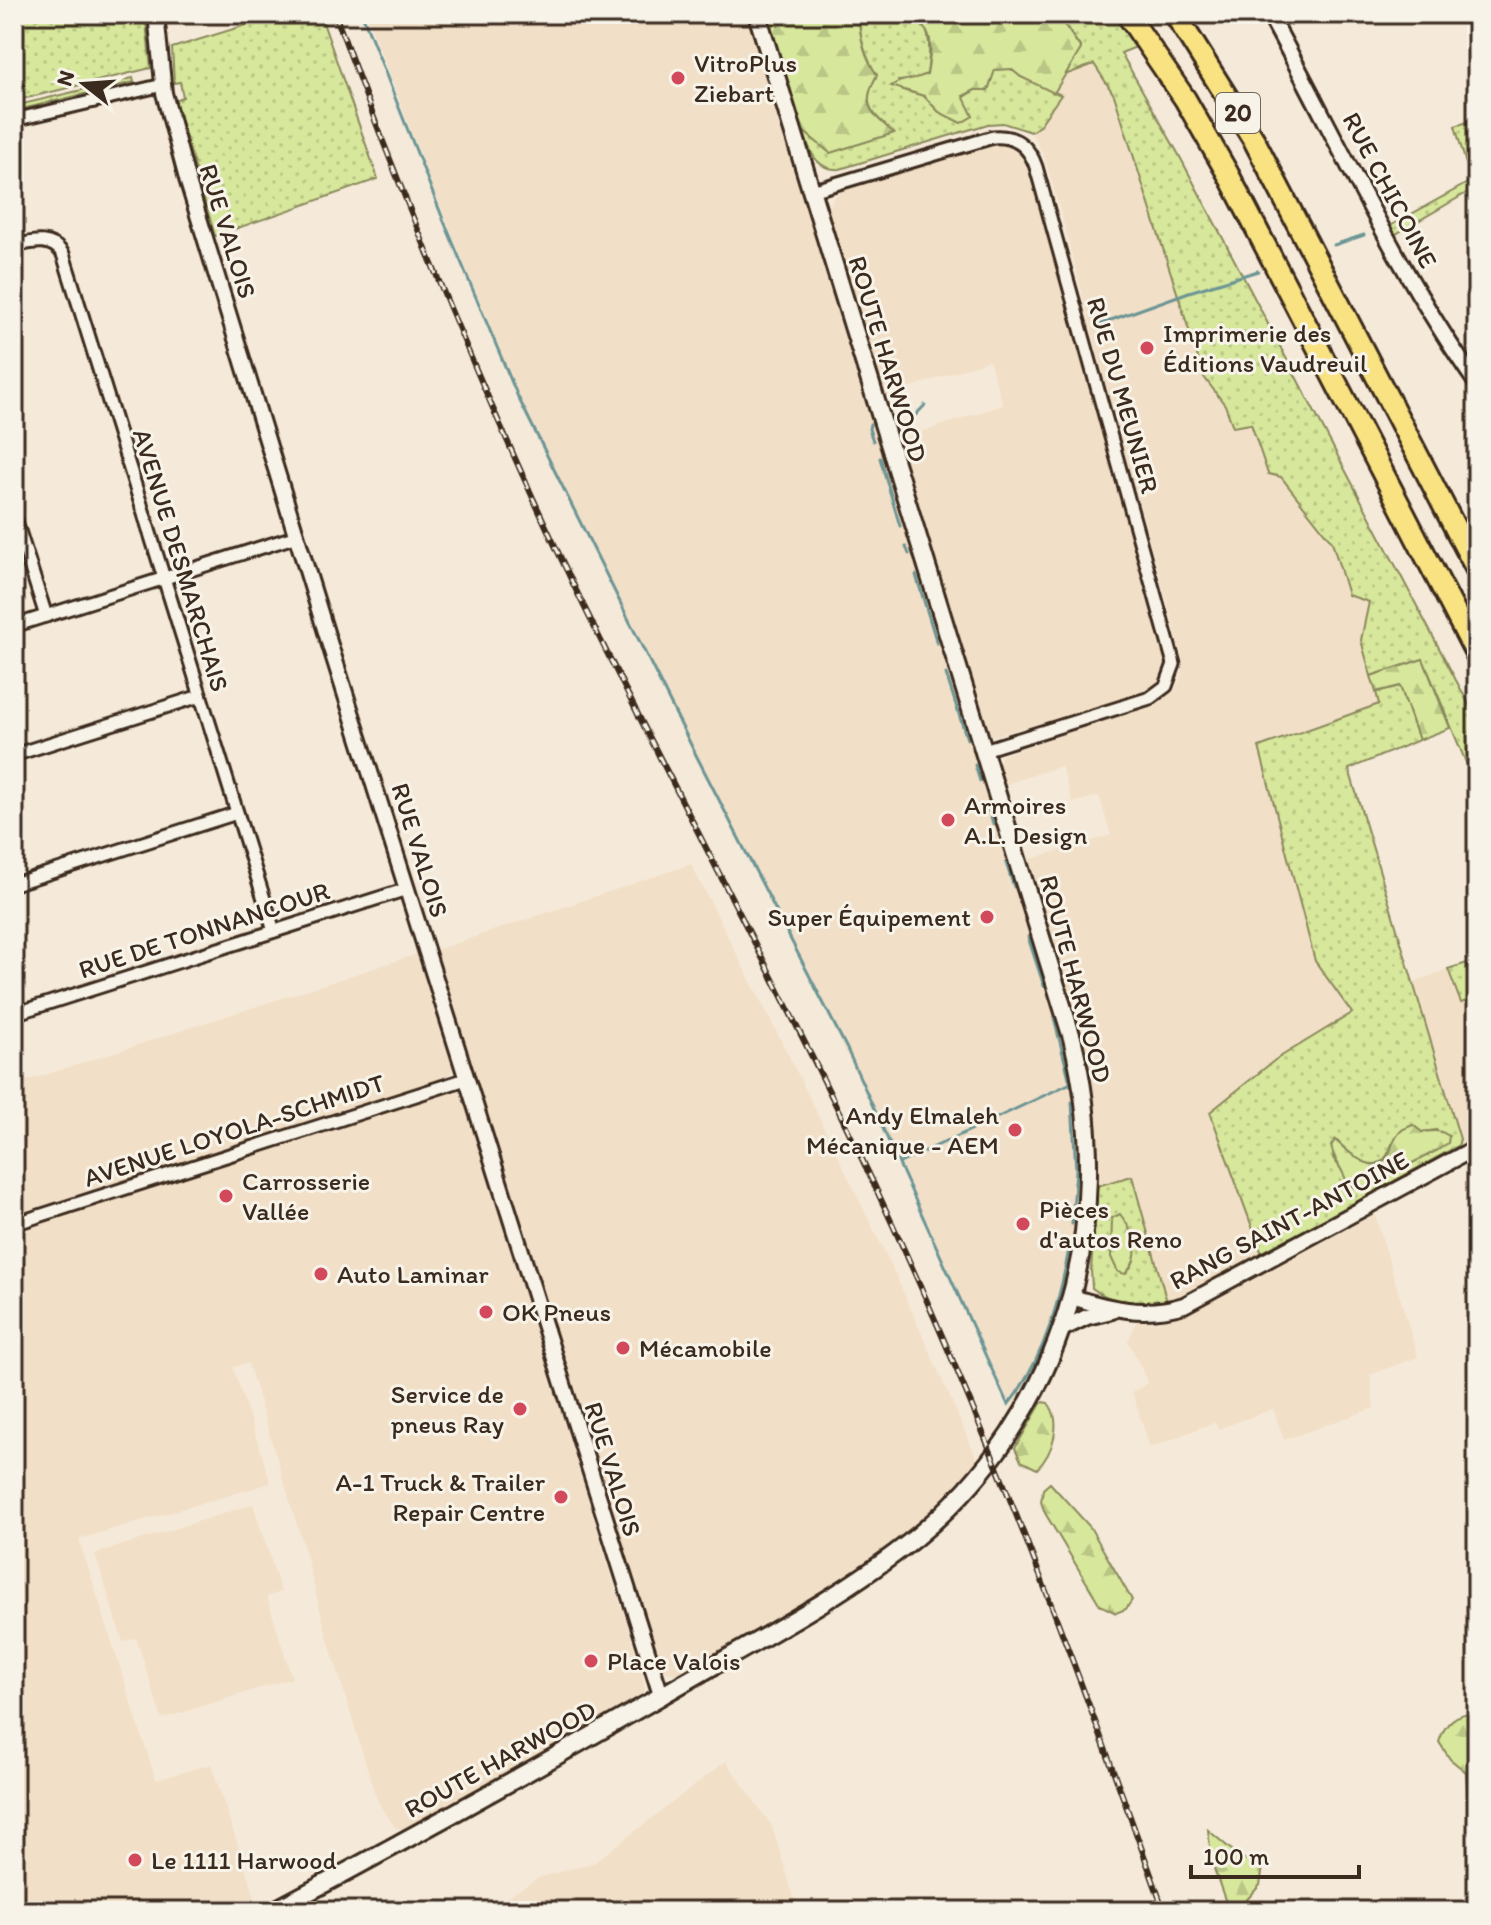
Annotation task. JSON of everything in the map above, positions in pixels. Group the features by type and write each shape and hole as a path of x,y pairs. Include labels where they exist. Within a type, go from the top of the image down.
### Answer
{"highway":[{"name":"20","path":"1127,14 1185,99 1228,174 1477,655"},
{"name":"20","path":"1175,14 1254,140 1477,570"}],"main road":[{"name":"ROUTE HARWOOD","path":"273,1911 483,1798 847,1586 926,1528 962,1494 1005,1440 1042,1378 1072,1297 1081,1256 1089,1150 1084,1094 1061,996 757,14"}],"street":[{"name":"RUE VALOIS","path":"156,14 169,116 191,193 661,1695"},
{"name":"RUE CHICOINE","path":"1269,14 1397,257 1441,333 1477,384"},
{"path":"14,120 163,85"},
{"name":"RUE DU MEUNIER","path":"812,191 993,137 1006,136 1022,144 1031,153 1036,167 1174,664 1166,686 1150,698 984,750"},
{"name":"AVENUE DESMARCHAIS","path":"14,246 46,241 58,247 63,254 274,931"},
{"path":"14,515 46,616"},
{"path":"14,626 297,536"},
{"path":"14,755 200,696"},
{"path":"14,884 237,813"},
{"name":"RUE DE TONNANCOUR","path":"14,1014 407,889"},
{"name":"AVENUE LOYOLA-SCHMIDT","path":"14,1224 466,1079"},
{"name":"RANG SAINT-ANTOINE","path":"1062,1329 1087,1317 1116,1310 1162,1310 1196,1300 1477,1147"},
{"name":"RANG SAINT-ANTOINE","path":"1072,1297 1116,1310"}],"shaded area":[{"path":"366,14 747,14 1047,984 1073,1077 1080,1169 1070,1265 1056,1316 1016,1405 1007,1399 904,1171 787,932 537,439 430,181"},
{"path":"1094,63 1114,95 1204,377 1225,405 1233,427 1251,423 1268,474 1281,477 1332,542 1348,595 1369,602 1361,640 1379,704 1259,748 1315,961 1352,1013 1275,1060 1210,1112 1262,1254 1197,1291 1167,1302 1132,1176 1097,1186 1093,1087 1071,998 1027,860 1111,835 1099,796 1073,803 1061,766 1003,785 998,766 1001,756 1008,753 1159,702 1176,688 1183,666 1061,214 1044,156 1031,132 1039,126 1061,95 1054,93 1065,75"},
{"path":"996,144 1011,145 1017,150 1031,175 1166,666 1160,682 1143,693 995,736 986,731 897,440 1003,405 989,360 884,397 828,212 834,196 847,188"},
{"path":"691,864 895,1273 978,1461 944,1500 901,1538 818,1593 678,1675 665,1671 657,1659 436,950"},
{"path":"417,954 452,1065 452,1072 446,1077 14,1215 14,1085"},
{"path":"1448,969 1461,1002 1477,997 1477,1136 1458,1146 1458,1129 1412,983"},
{"path":"458,1092 463,1097 645,1690 631,1703 408,1830 396,1828 376,1797 248,1363 233,1367 271,1483 79,1539 156,1780 211,1764 261,1908 255,1911 14,1911 14,1231"},
{"path":"1375,1214 1418,1357 1370,1375 1374,1408 1284,1440 1273,1409 1218,1429 1215,1422 1150,1448 1132,1392 1148,1383 1128,1341 1137,1321 1157,1322 1194,1310"},
{"path":"253,1504 281,1592 267,1597 292,1678 162,1719 136,1638 123,1642 95,1554"},
{"path":"726,1761 772,1826 798,1911 485,1911 538,1878 595,1862"}],"green space":[{"path":"14,14 145,14 151,68 14,101"},
{"path":"282,14 320,14 378,179 215,236 175,100 183,97 180,82 174,83 172,48"},
{"path":"766,14 858,14 863,46 877,75 869,94 870,107 894,133 830,153 802,130"},
{"path":"858,14 906,16 924,26 929,52 927,74 917,79 898,81 902,90 924,96 939,112 975,90 988,90 995,69 1011,69 1021,77 1061,95 1039,126 1031,132 1003,123 988,124 840,169 825,167 815,158 802,130 830,153 893,133 870,107 869,94 877,75 863,46"},
{"path":"907,14 1057,14 1081,49 1054,93 1011,69 995,70 988,90 975,90 963,96 973,116 961,123 939,112 924,96 891,86 927,74 930,39 923,26"},
{"path":"1057,14 1112,14 1136,47 1121,53 1179,155 1477,720 1477,789 1423,659 1371,676 1361,640 1369,602 1348,595 1332,542 1281,477 1268,474 1251,424 1233,427 1225,405 1204,377 1114,95 1094,64 1065,75 1081,48"},
{"path":"133,78 134,82 14,111 14,106"},
{"path":"1477,119 1477,212 1470,191 1394,235 1390,226 1471,181 1455,126"},
{"path":"1423,659 1450,728 1419,740 1400,686 1376,692 1371,676"},
{"path":"1400,686 1419,740 1349,769 1460,1139 1458,1146 1262,1254 1210,1112 1275,1060 1352,1013 1315,961 1259,747 1379,704 1376,692","holes":["1437,1130 1438,1150 1367,1186 1357,1188 1348,1185 1333,1158 1336,1140 1358,1159 1374,1164 1381,1162 1392,1144 1422,1132"]},
{"path":"1477,960 1477,997 1461,1003 1448,969"},
{"path":"1413,1125 1422,1132 1446,1134 1449,1136 1448,1143 1367,1186 1357,1188 1348,1185 1332,1151 1335,1140 1362,1161 1377,1164 1389,1154 1399,1133"},
{"path":"1132,1176 1167,1302 1118,1300 1092,1288 1097,1186"},
{"path":"1120,1214 1135,1244 1134,1260 1125,1274 1118,1272 1111,1257 1112,1218"},
{"path":"1042,1402 1048,1403 1052,1411 1055,1428 1048,1455 1037,1469 1021,1461 1015,1448"},
{"path":"1050,1483 1090,1527 1132,1600 1126,1609 1116,1613 1100,1605 1045,1513 1041,1502 1043,1489"},
{"path":"1477,1712 1477,1819 1468,1802 1466,1772 1450,1759 1439,1742 1452,1720"},
{"path":"1208,1830 1240,1857 1263,1867 1260,1885 1243,1904 1247,1911 1229,1911 1212,1863"}],"waterway":[{"path":"362,14 518,397 847,1049 1008,1405 1021,1388 1041,1349 1062,1285 1070,1243"},
{"path":"1334,245 1364,235"},
{"path":"1097,325 1258,271"},
{"path":"899,427 908,423 925,405"},
{"path":"870,424 873,441"},
{"path":"880,458 900,526"},
{"path":"906,547 909,554"},
{"path":"916,575 937,643"},
{"path":"946,674 967,739"},
{"path":"975,765 980,781"},
{"path":"987,805 993,824"},
{"path":"1006,863 1014,887"},
{"path":"1028,937 1044,986"},
{"path":"1054,1018 1071,1086"},
{"path":"900,1163 1071,1083"},
{"path":"1072,1102 1076,1170 1072,1224"}],"railway":[{"path":"335,14 390,160 510,448 612,664 835,1102 951,1357 1062,1632 1164,1911"}],"place":[{"name":"VitroPlus Ziebart","path":"678,78"},
{"name":"Imprimerie des Éditions Vaudreuil","path":"1147,348"},
{"name":"Armoires A.L. Design","path":"948,820"},
{"name":"Super Équipement","path":"987,917"},
{"name":"Andy Elmaleh Mécanique - AEM","path":"1015,1130"},
{"name":"Carrosserie Vallée","path":"226,1196"},
{"name":"Pièces d'autos Reno","path":"1023,1224"},
{"name":"Auto Laminar","path":"321,1274"},
{"name":"OK Pneus","path":"486,1312"},
{"name":"Mécamobile","path":"623,1348"},
{"name":"Service de pneus Ray","path":"520,1409"},
{"name":"A-1 Truck & Trailer Repair Centre","path":"561,1497"},
{"name":"Place Valois","path":"591,1661"},
{"name":"Le 1111 Harwood","path":"135,1860"}]}
